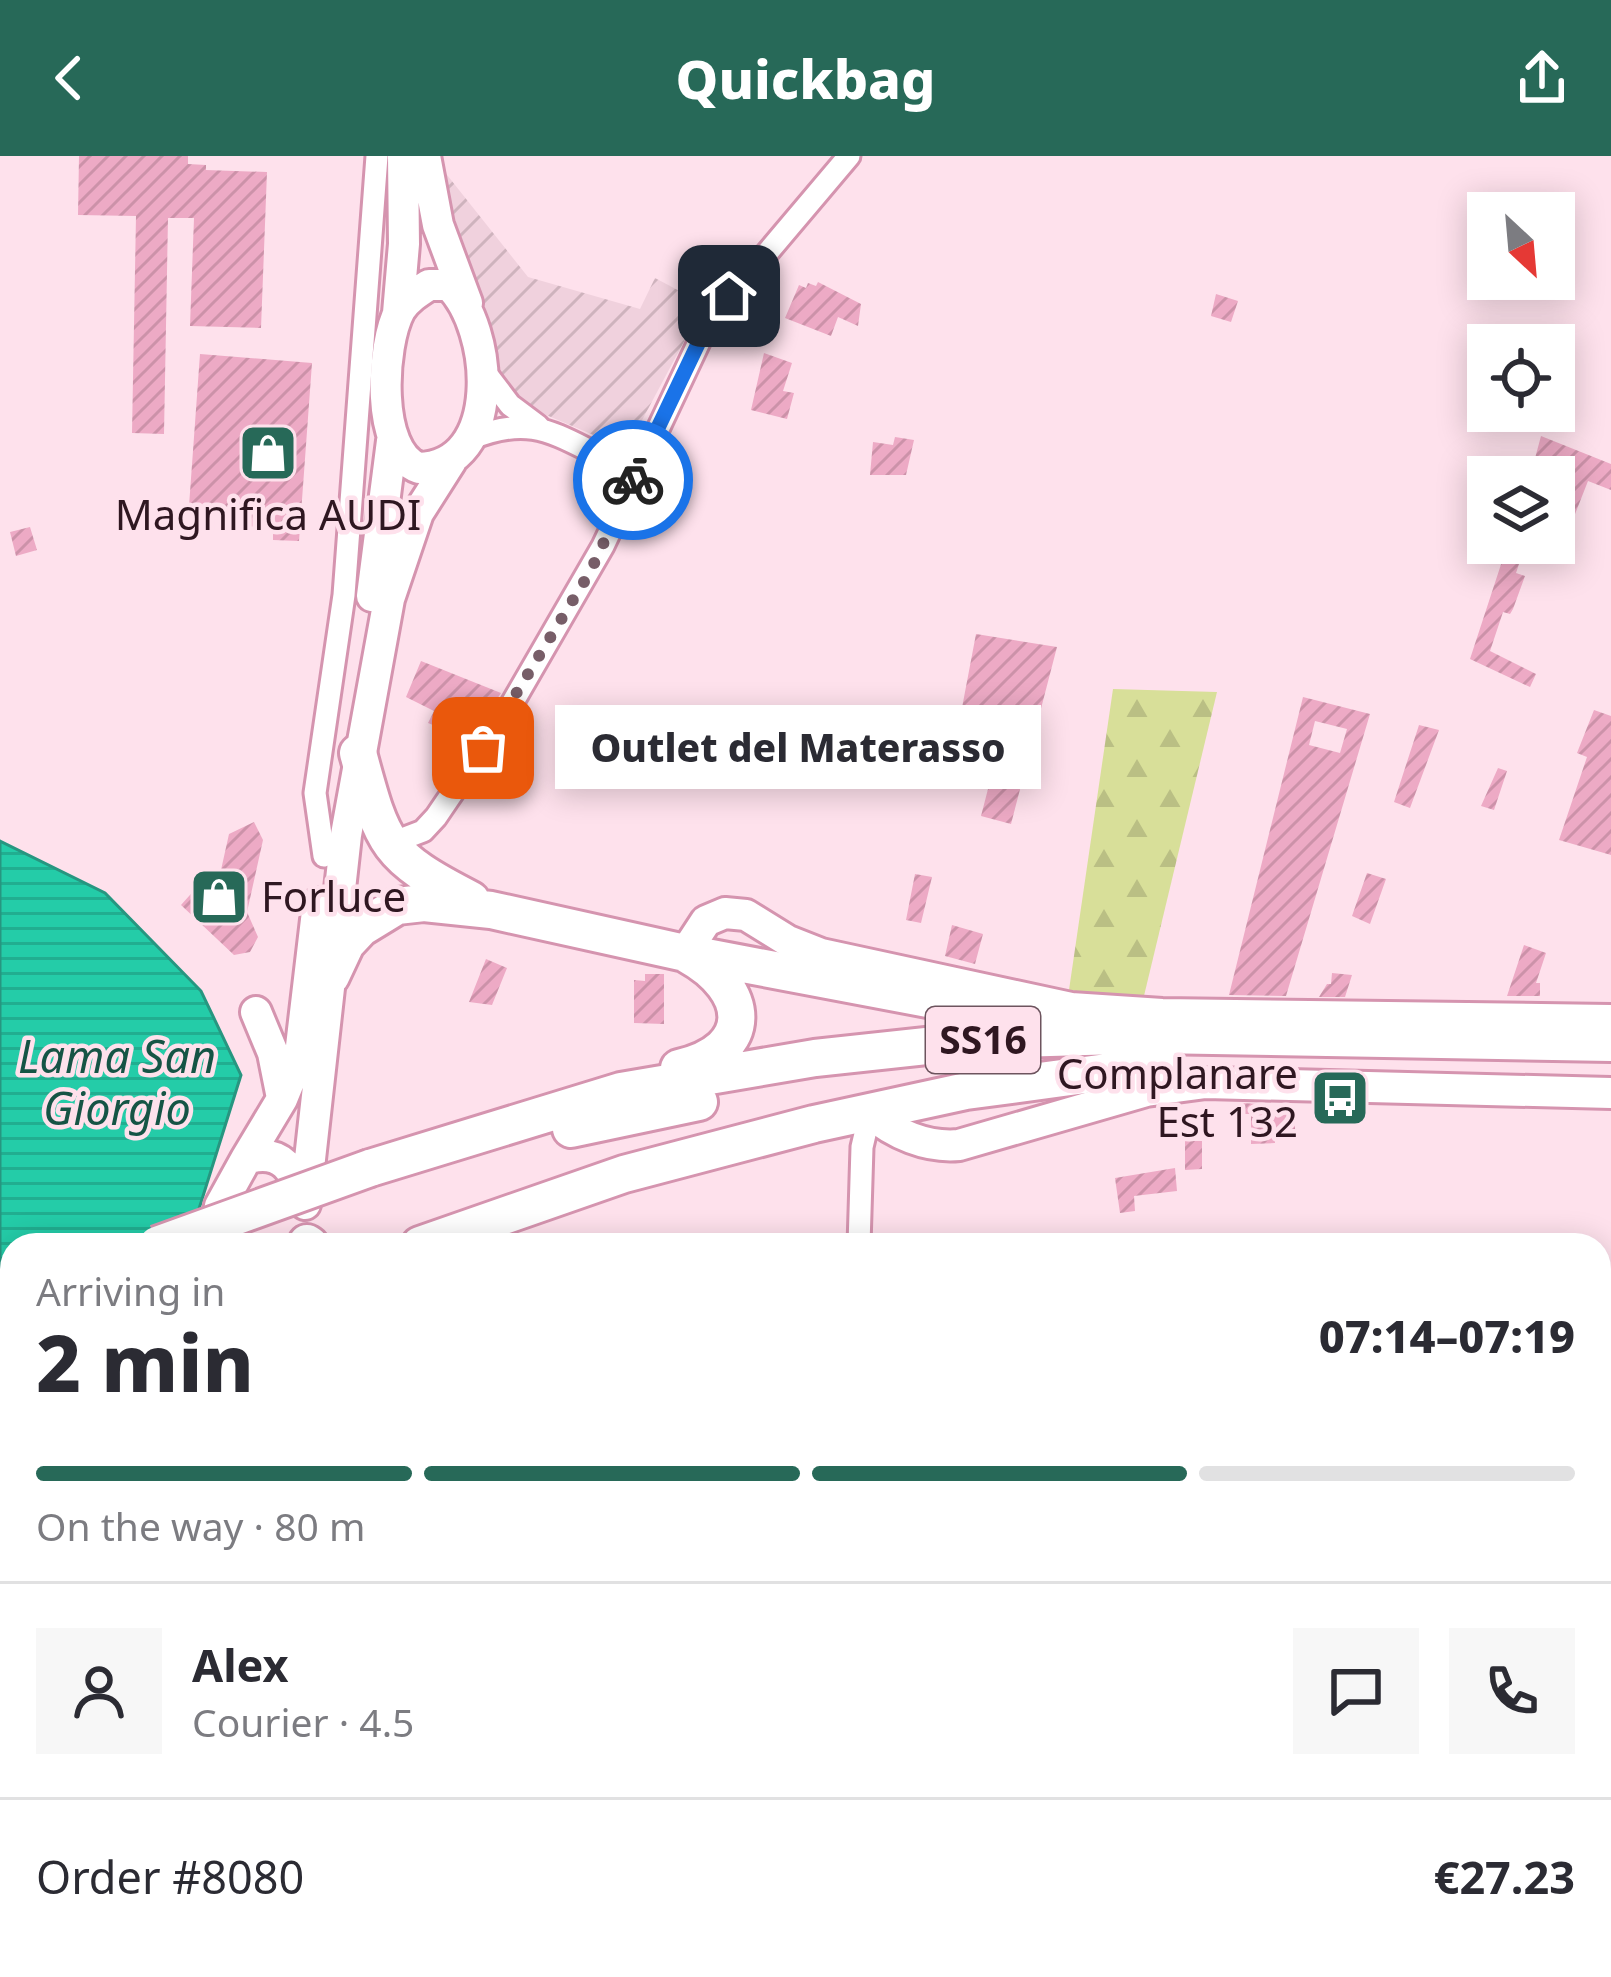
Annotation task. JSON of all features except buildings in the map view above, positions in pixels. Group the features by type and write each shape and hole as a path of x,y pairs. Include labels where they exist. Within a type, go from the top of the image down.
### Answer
{"highway":[{"path":"358,752 389,844 409,866 491,910"},
{"name":"SS16","path":"319,985 361,928 397,906 424,904 491,910 1156,1047"},
{"name":"SS16","path":"621,1091 645,1076 700,1063 730,1039 735,1003 728,986 717,973 685,953"},
{"name":"SS16","path":"252,1233 374,1179 621,1091 815,1058 982,1040 1611,1066"},
{"name":"SS16","path":"197,1233 374,1179 585,1124 695,1114 819,1079 1156,1047 1611,1043"},
{"name":"SS16","path":"452,1233 533,1203 678,1160 966,1091 1107,1072 1156,1047"},
{"path":"695,1114 728,1138 753,1141"},
{"path":"678,1160 690,1156 701,1141 695,1114"}],"main road":[{"path":"215,1233 220,1206 282,1099 300,1055 319,985 358,752 400,557 418,513 461,450 485,372 467,303 438,225 402,157"},
{"path":"398,313 404,244 402,157"},
{"path":"461,450 419,468 401,458 392,441 375,366 398,313 412,296 438,284 449,285 467,303"},
{"path":"307,1233 324,856 376,574 392,441"},
{"path":"685,953 706,921 725,913 746,915 820,954 1071,1009 1611,1020"},
{"path":"282,1099 273,1054 256,1012 291,1013 319,985"},
{"path":"870,1113 907,1136 942,1147 1145,1091 1206,1083 1611,1093"},
{"path":"246,1159 280,1158 291,1168 305,1204"}],"street":[{"path":"389,844 423,831 460,783 575,598 708,323 850,156"},
{"path":"324,856 315,793 402,157"},
{"path":"485,372 510,405 538,426 611,461 625,499"},
{"path":"461,450 497,428 538,426"},
{"path":"611,461 649,449"},
{"path":"859,1233 862,1147 870,1113"}],"shaded area":[{"path":"436,161 528,277 640,309 655,278 704,304 632,439 617,445 532,409 499,374 484,314 468,283"}],"green space":[{"path":"1113,689 1217,692 1143,1000 1069,990"}],"water":[{"name":"Lama San Giorgio","path":"0,841 105,893 201,991 241,1075 198,1212 197,1233 0,1233"}],"way so far":[{"path":"483,748 604,547 633,480"}],"place":[{"name":"Magnifica AUDI","path":"268,453"},
{"name":"Outlet del Materasso","path":"483,748"},
{"name":"Forluce","path":"219,897"},
{"name":"Complanare Est 132","path":"1340,1098"}],"route":[{"path":"633,480 708,323 729,296"}]}
